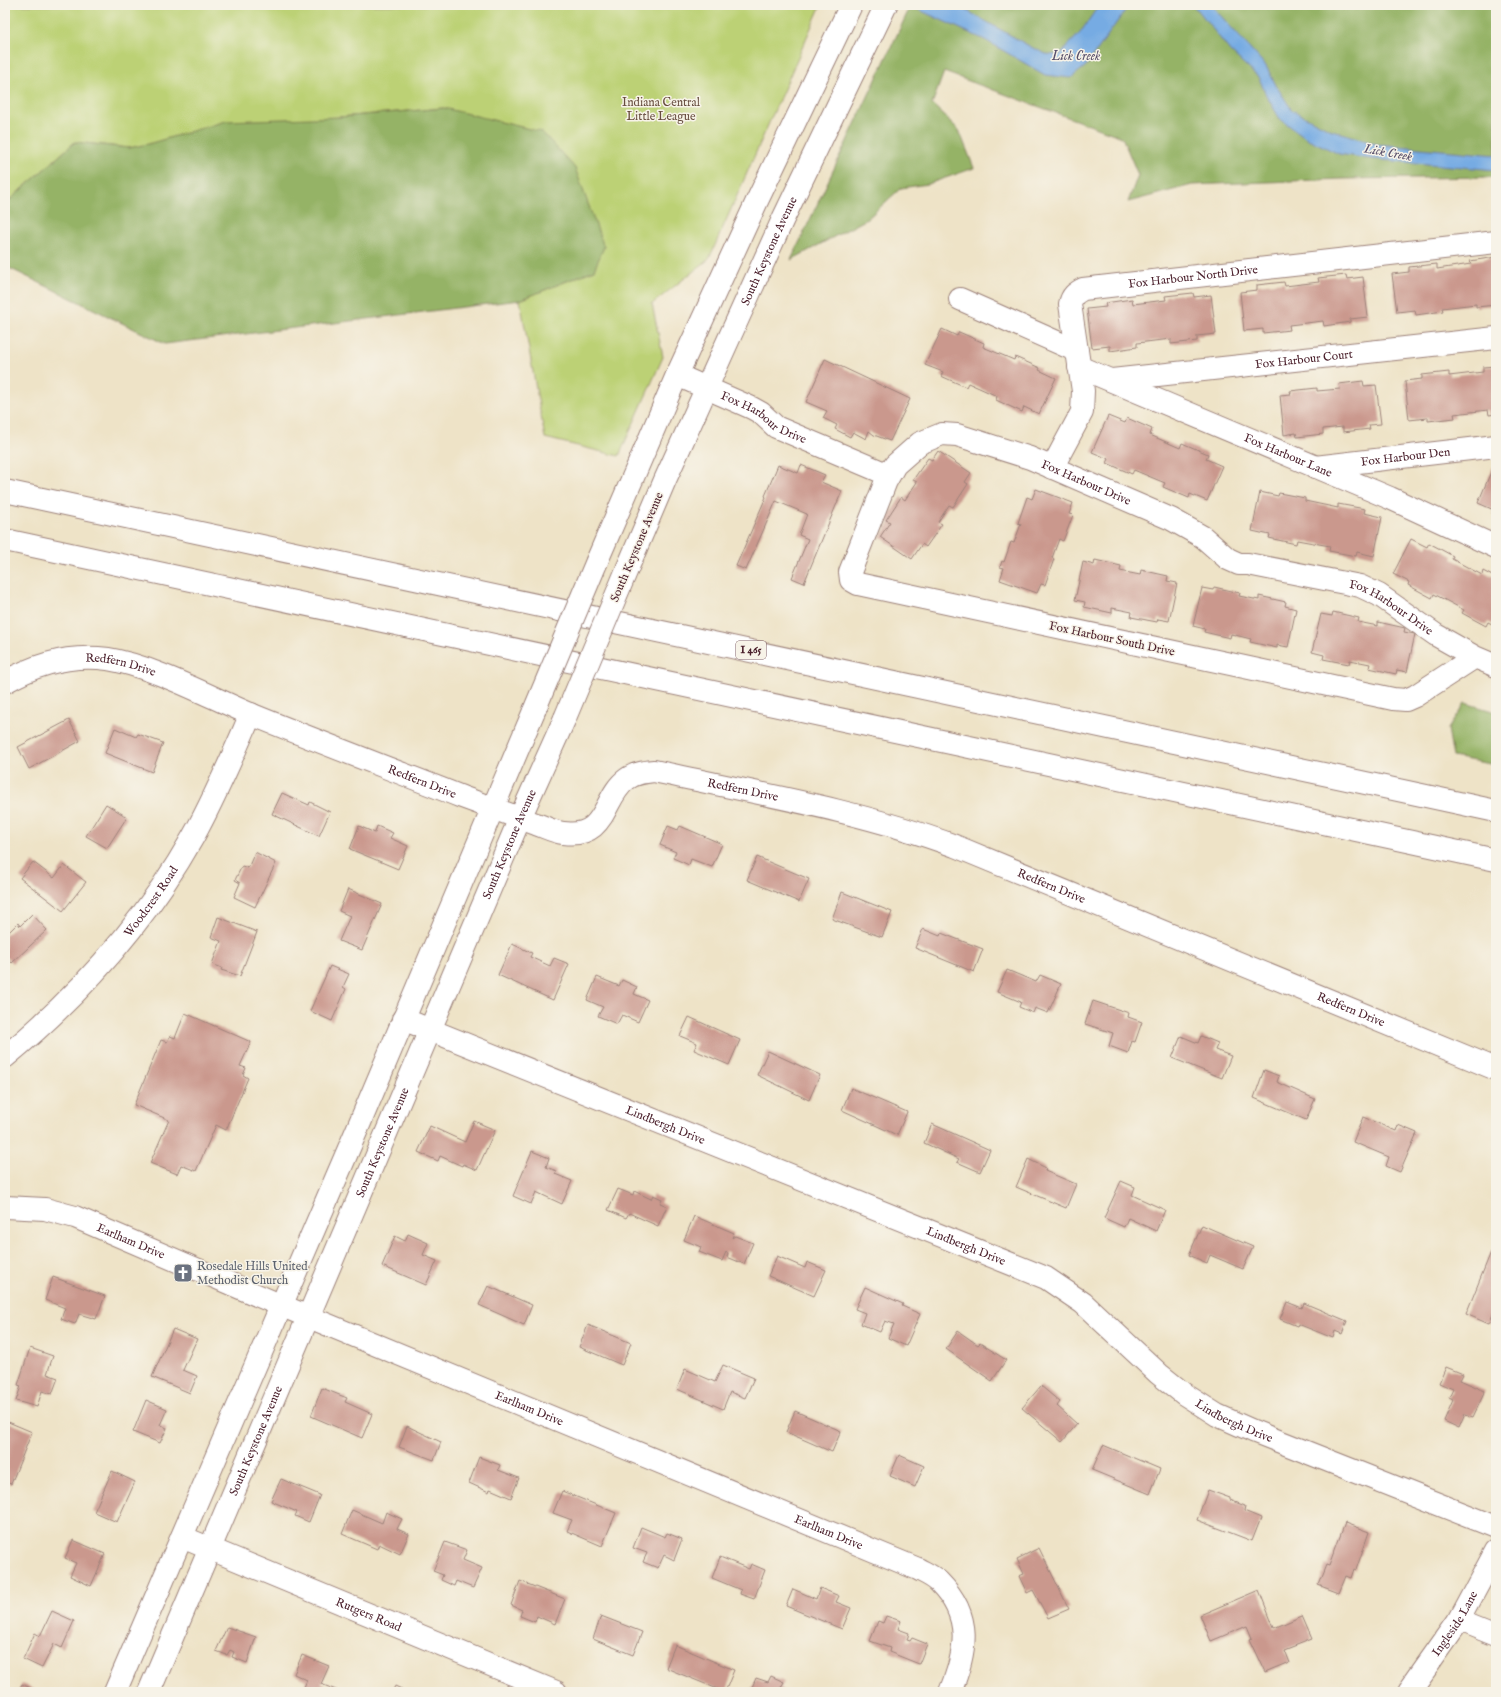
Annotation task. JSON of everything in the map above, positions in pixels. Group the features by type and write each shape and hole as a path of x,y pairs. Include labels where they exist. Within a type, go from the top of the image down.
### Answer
{"main road":[{"path":"115,1692 677,375 754,208 851,5"},
{"name":"South Keystone Avenue","path":"149,1692 520,818 565,718 628,567 706,388 783,219 886,5"},
{"name":"Fox Harbour North Drive","path":"1052,468 1082,412 1084,391 1070,304 1075,293 1083,289 1496,242"},
{"name":"Fox Harbour Lane","path":"960,299 1078,359 1111,380 1390,498 1496,547"},
{"name":"Fox Harbour Court","path":"1111,380 1496,338"},
{"name":"Fox Harbour Drive","path":"677,375 752,408 761,413 776,427 889,474 902,457 916,446 928,438 942,434 956,435 1030,458 1170,519 1203,537 1228,559 1238,564 1248,564 1360,586 1379,595 1436,635 1475,657 1496,666"},
{"name":"Fox Harbour Den","path":"1314,467 1496,446"},
{"name":"Fox Harbour South Drive","path":"889,474 850,568 851,580 858,584 1393,699 1406,700 1415,696 1475,657"},
{"name":"I 465","path":"5,491 1496,810"},
{"path":"5,540 1496,860"},
{"name":"Redfern Drive","path":"5,682 31,668 58,660 90,658 108,660 144,669 251,714 492,808 563,833 578,833 594,826 602,818 620,786 627,779 640,773 654,771 858,815 911,830 955,846 1496,1069"},
{"name":"Woodcrest Road","path":"5,1057 68,1001 89,979 138,920 169,876 193,838 215,795 251,714"},
{"name":"Lindbergh Drive","path":"403,1019 1046,1278 1083,1304 1159,1374 1203,1407 1253,1431 1496,1527"},
{"name":"Earlham Drive","path":"5,1207 45,1209 75,1217 280,1305 925,1573 938,1581 953,1598 959,1612 964,1635 963,1658 950,1692"},
{"name":"Rutgers Road","path":"182,1537 556,1692"},
{"name":"Ingleside Lane","path":"1408,1692 1459,1620 1496,1552"},
{"path":"1459,1620 1496,1636"}],"green space":[{"name":"Indiana Central Little League","path":"5,5 821,5 709,259 652,304 663,357 619,456 545,438 520,300 594,270 444,108 340,117 129,148 75,142 5,204"},
{"path":"911,5 1496,5 1496,177 1342,179 1192,185 1128,202 1138,175 1122,137 944,72 932,104 959,130 974,168 928,184 901,188 867,219 791,260"},
{"path":"444,108 542,132 575,168 604,247 594,270 520,300 165,344 5,266 5,204 75,142 129,148 148,144 226,121 340,117"},
{"path":"1465,703 1496,712 1496,765 1453,757 1448,729"}],"water":[{"name":"Lick Creek","path":"908,5 957,5 1031,47 1046,54 1059,55 1080,33 1099,5 1129,5 1086,66 1071,78 1045,75 985,40"},
{"name":"Lick Creek","path":"1190,5 1211,5 1266,66 1277,87 1292,110 1329,129 1376,144 1496,155 1496,170 1370,159 1339,154 1308,139 1280,119 1266,95 1259,78 1230,51 1198,10"}],"building":[{"path":"1496,257 1496,305 1476,307 1476,304 1442,308 1443,311 1416,315 1415,310 1397,312 1392,274 1409,272 1409,267 1437,264 1437,269 1471,264 1470,261"},
{"path":"1346,275 1347,279 1363,277 1368,317 1350,319 1350,322 1324,326 1323,321 1289,325 1290,330 1263,333 1263,329 1244,331 1240,292 1257,290 1257,285 1284,282 1285,286 1319,282 1318,278"},
{"path":"1193,293 1194,297 1211,295 1216,334 1197,336 1197,341 1171,344 1171,339 1137,343 1137,347 1110,351 1110,346 1092,348 1087,309 1106,307 1105,303 1132,299 1133,304 1166,300 1165,296"},
{"path":"942,329 957,336 959,332 984,343 983,347 1014,360 1015,357 1040,368 1039,370 1056,378 1039,414 1024,407 1022,412 996,400 997,396 968,383 966,387 941,376 943,372 925,365"},
{"path":"825,359 910,399 890,441 874,435 869,431 866,439 853,432 850,437 835,429 837,425 823,418 827,411 806,402"},
{"path":"1496,366 1496,414 1489,415 1488,410 1454,414 1455,418 1428,421 1428,418 1409,420 1405,381 1422,379 1422,375 1449,372 1449,376 1483,372 1483,367"},
{"path":"1363,381 1364,386 1376,385 1381,424 1369,425 1370,429 1343,432 1343,427 1323,429 1323,434 1297,437 1296,433 1284,435 1280,395 1291,394 1290,391 1317,388 1317,391 1340,389 1339,384"},
{"path":"1108,416 1125,423 1127,418 1152,429 1150,435 1180,448 1182,443 1208,454 1206,459 1222,466 1207,501 1190,494 1189,498 1163,487 1165,483 1134,470 1132,474 1107,463 1109,459 1092,452"},
{"path":"938,451 971,473 965,482 968,484 953,507 949,505 938,522 942,524 926,547 922,544 912,559 880,537 890,522 886,520 901,497 905,500 917,482 913,480 928,458 932,460"},
{"path":"778,465 798,473 801,465 825,475 821,482 842,491 804,583 792,578 808,539 799,535 807,514 776,501 746,570 736,566 766,497 765,496"},
{"path":"1493,467 1496,469 1496,516 1492,514 1494,510 1478,503"},
{"path":"1036,489 1073,503 1069,514 1073,515 1063,541 1059,539 1045,585 1041,584 1037,593 1000,580 1004,568 1000,567 1002,561 1004,562 1011,542 1014,543 1021,524 1018,523 1027,497 1032,499"},
{"path":"1260,492 1278,496 1279,493 1305,498 1305,501 1338,508 1338,504 1365,509 1364,513 1382,517 1374,556 1357,552 1356,556 1329,551 1330,546 1297,540 1296,544 1269,538 1270,535 1252,531"},
{"path":"1411,539 1427,547 1429,543 1453,556 1452,559 1482,575 1483,571 1496,578 1496,626 1488,622 1486,626 1462,613 1464,610 1434,594 1432,598 1408,585 1409,582 1393,574"},
{"path":"1095,560 1121,566 1120,571 1140,575 1141,570 1168,576 1167,581 1177,583 1169,621 1158,619 1157,622 1131,617 1132,612 1112,608 1112,613 1084,607 1085,602 1075,600 1083,562 1094,565"},
{"path":"1214,587 1240,593 1239,596 1259,600 1259,596 1286,602 1285,606 1296,609 1288,647 1277,645 1277,648 1250,642 1251,639 1231,634 1230,638 1204,632 1205,629 1193,626 1202,588 1213,590"},
{"path":"1333,612 1359,618 1358,622 1378,626 1378,622 1405,628 1404,632 1415,634 1407,672 1397,670 1396,674 1369,668 1370,664 1350,660 1349,664 1323,659 1324,655 1312,652 1321,614 1332,616"},
{"path":"69,720 80,741 29,769 18,747"},
{"path":"115,728 136,737 138,734 163,743 152,772 105,753"},
{"path":"282,793 309,805 310,802 330,812 319,836 272,814"},
{"path":"106,804 127,817 107,848 86,836"},
{"path":"359,826 375,833 377,826 393,833 390,838 408,846 398,869 350,849"},
{"path":"668,826 678,830 680,826 722,844 712,867 691,859 689,865 673,858 676,852 660,845"},
{"path":"255,852 276,863 255,907 234,897 240,883 235,880 242,866 248,868"},
{"path":"757,857 809,879 799,902 747,880"},
{"path":"33,862 54,878 64,865 86,882 63,911 20,878"},
{"path":"348,889 382,904 362,950 339,941 350,916 339,911"},
{"path":"842,892 892,912 882,937 832,919"},
{"path":"32,914 47,930 12,963 5,956 5,936 18,923 20,926"},
{"path":"218,917 257,932 240,976 221,970 222,968 212,964 221,941 211,937"},
{"path":"923,929 940,936 941,933 983,949 974,972 915,948"},
{"path":"512,944 532,953 530,957 550,966 554,958 569,964 553,1000 498,975"},
{"path":"330,966 349,974 343,987 346,989 332,1021 310,1011"},
{"path":"1007,970 1036,982 1040,975 1061,984 1048,1013 1035,1008 1033,1013 1019,1007 1021,1002 997,992"},
{"path":"597,977 619,986 622,980 637,987 634,994 648,1000 638,1022 622,1015 617,1024 598,1016 603,1007 587,1000"},
{"path":"1093,1001 1129,1013 1128,1017 1142,1022 1135,1042 1132,1041 1128,1053 1109,1046 1113,1033 1085,1024"},
{"path":"185,1013 251,1042 240,1066 246,1068 243,1075 248,1078 226,1130 216,1125 196,1171 181,1165 177,1174 150,1163 169,1120 134,1105 161,1040 167,1042 170,1036 175,1038"},
{"path":"689,1017 740,1040 729,1065 694,1050 697,1043 680,1036"},
{"path":"1181,1036 1198,1043 1201,1036 1218,1043 1215,1050 1231,1056 1222,1078 1172,1058"},
{"path":"768,1051 820,1075 809,1100 757,1075"},
{"path":"1264,1070 1279,1076 1277,1082 1315,1099 1306,1120 1254,1098"},
{"path":"851,1088 907,1112 897,1135 842,1110"},
{"path":"1363,1117 1396,1131 1398,1125 1417,1133 1400,1172 1386,1166 1389,1157 1353,1142"},
{"path":"474,1121 495,1130 477,1170 463,1164 462,1166 440,1156 438,1161 418,1152 430,1126 465,1142"},
{"path":"932,1124 990,1150 980,1172 957,1162 959,1159 924,1143"},
{"path":"532,1151 549,1158 546,1167 557,1171 555,1174 572,1181 562,1204 536,1192 531,1204 513,1196"},
{"path":"1028,1159 1046,1168 1045,1171 1076,1184 1066,1208 1016,1187"},
{"path":"1121,1181 1135,1187 1132,1195 1165,1210 1156,1231 1128,1218 1124,1227 1104,1218"},
{"path":"618,1189 633,1195 634,1191 651,1199 653,1195 662,1199 660,1203 667,1206 658,1226 629,1213 626,1218 608,1210"},
{"path":"694,1216 734,1233 732,1238 735,1236 753,1243 744,1264 727,1257 728,1253 726,1252 722,1261 699,1252 701,1247 684,1240"},
{"path":"1202,1225 1253,1247 1243,1269 1210,1255 1207,1263 1189,1255"},
{"path":"408,1234 428,1243 423,1255 437,1261 426,1285 382,1266 395,1236 405,1241"},
{"path":"1491,1252 1496,1254 1496,1307 1489,1324 1466,1314"},
{"path":"777,1256 805,1268 807,1262 826,1270 814,1296 768,1276"},
{"path":"53,1277 105,1296 96,1319 79,1314 75,1324 61,1319 65,1308 45,1300"},
{"path":"488,1286 532,1305 524,1325 479,1305"},
{"path":"865,1287 903,1304 902,1306 920,1314 906,1346 888,1338 894,1324 885,1321 880,1332 861,1324 865,1313 855,1309"},
{"path":"1287,1302 1302,1308 1304,1303 1347,1321 1342,1334 1335,1331 1333,1338 1298,1324 1297,1326 1280,1319"},
{"path":"588,1325 631,1343 622,1365 579,1347"},
{"path":"173,1329 197,1339 183,1370 197,1376 190,1393 152,1377"},
{"path":"958,1331 978,1345 980,1343 1006,1360 992,1381 946,1349"},
{"path":"30,1348 53,1356 47,1374 58,1378 52,1394 42,1391 37,1407 16,1401 21,1386 18,1385"},
{"path":"723,1365 754,1378 745,1398 730,1392 723,1409 677,1389 685,1369 715,1382"},
{"path":"1446,1367 1463,1374 1460,1380 1485,1391 1473,1417 1465,1414 1459,1428 1444,1421 1453,1400 1449,1398 1453,1389 1439,1383"},
{"path":"1041,1386 1060,1402 1057,1406 1077,1424 1062,1442 1022,1408"},
{"path":"322,1388 347,1398 345,1402 372,1414 362,1438 311,1416"},
{"path":"146,1400 167,1409 160,1425 167,1428 160,1443 133,1432"},
{"path":"795,1411 841,1431 832,1452 786,1432"},
{"path":"6,1421 32,1432 11,1484 5,1482"},
{"path":"407,1426 441,1442 434,1460 399,1447"},
{"path":"1103,1445 1160,1469 1150,1494 1092,1470"},
{"path":"899,1455 924,1466 915,1487 890,1476"},
{"path":"479,1457 500,1465 498,1470 519,1478 511,1498 490,1489 489,1492 469,1483"},
{"path":"112,1471 135,1482 117,1522 94,1512"},
{"path":"281,1479 320,1495 309,1522 295,1516 297,1512 271,1501"},
{"path":"1208,1490 1230,1498 1230,1500 1245,1506 1244,1511 1261,1518 1252,1541 1197,1520"},
{"path":"562,1491 616,1513 602,1546 567,1531 572,1520 553,1513"},
{"path":"352,1510 382,1523 386,1512 402,1519 397,1529 409,1534 400,1554 379,1544 377,1549 342,1534"},
{"path":"1345,1523 1369,1532 1356,1570 1354,1569 1351,1578 1346,1576 1339,1593 1318,1585 1326,1565 1329,1566"},
{"path":"641,1527 665,1537 667,1533 682,1539 674,1560 664,1555 658,1568 643,1562 647,1553 633,1548"},
{"path":"73,1540 105,1554 91,1586 70,1576 76,1563 65,1558"},
{"path":"445,1542 467,1550 463,1560 482,1568 473,1588 456,1581 454,1586 441,1580 443,1575 433,1571"},
{"path":"1039,1548 1069,1609 1048,1618 1033,1590 1027,1593 1019,1576 1024,1574 1017,1559"},
{"path":"720,1557 749,1569 751,1564 765,1570 754,1599 740,1594 741,1590 712,1578"},
{"path":"520,1581 565,1599 555,1624 537,1616 535,1622 520,1616 522,1610 511,1605"},
{"path":"820,1588 839,1596 836,1602 851,1608 842,1629 786,1606 793,1589 816,1599"},
{"path":"1259,1590 1274,1628 1302,1616 1312,1639 1284,1650 1289,1663 1265,1673 1249,1639 1252,1638 1247,1626 1211,1641 1200,1615"},
{"path":"52,1611 74,1621 62,1648 54,1644 42,1668 23,1659 35,1633 40,1636"},
{"path":"601,1616 642,1632 633,1655 593,1639"},
{"path":"886,1616 901,1621 898,1629 909,1633 907,1640 910,1641 912,1638 927,1644 919,1664 889,1652 890,1648 870,1641 878,1621 883,1623"},
{"path":"227,1627 256,1637 247,1663 232,1657 234,1652 230,1650 227,1655 216,1651"},
{"path":"675,1645 734,1670 725,1692 666,1668"},
{"path":"302,1655 329,1666 321,1684 341,1692 302,1692 307,1680 294,1674"},
{"path":"771,1676 784,1682 780,1689 788,1692 750,1692 756,1678 768,1682"},
{"path":"22,1684 39,1692 18,1692"},
{"path":"395,1686 408,1692 392,1692"}],"place":[{"name":"Rosedale Hills United Methodist Church","path":"183,1273"}]}
